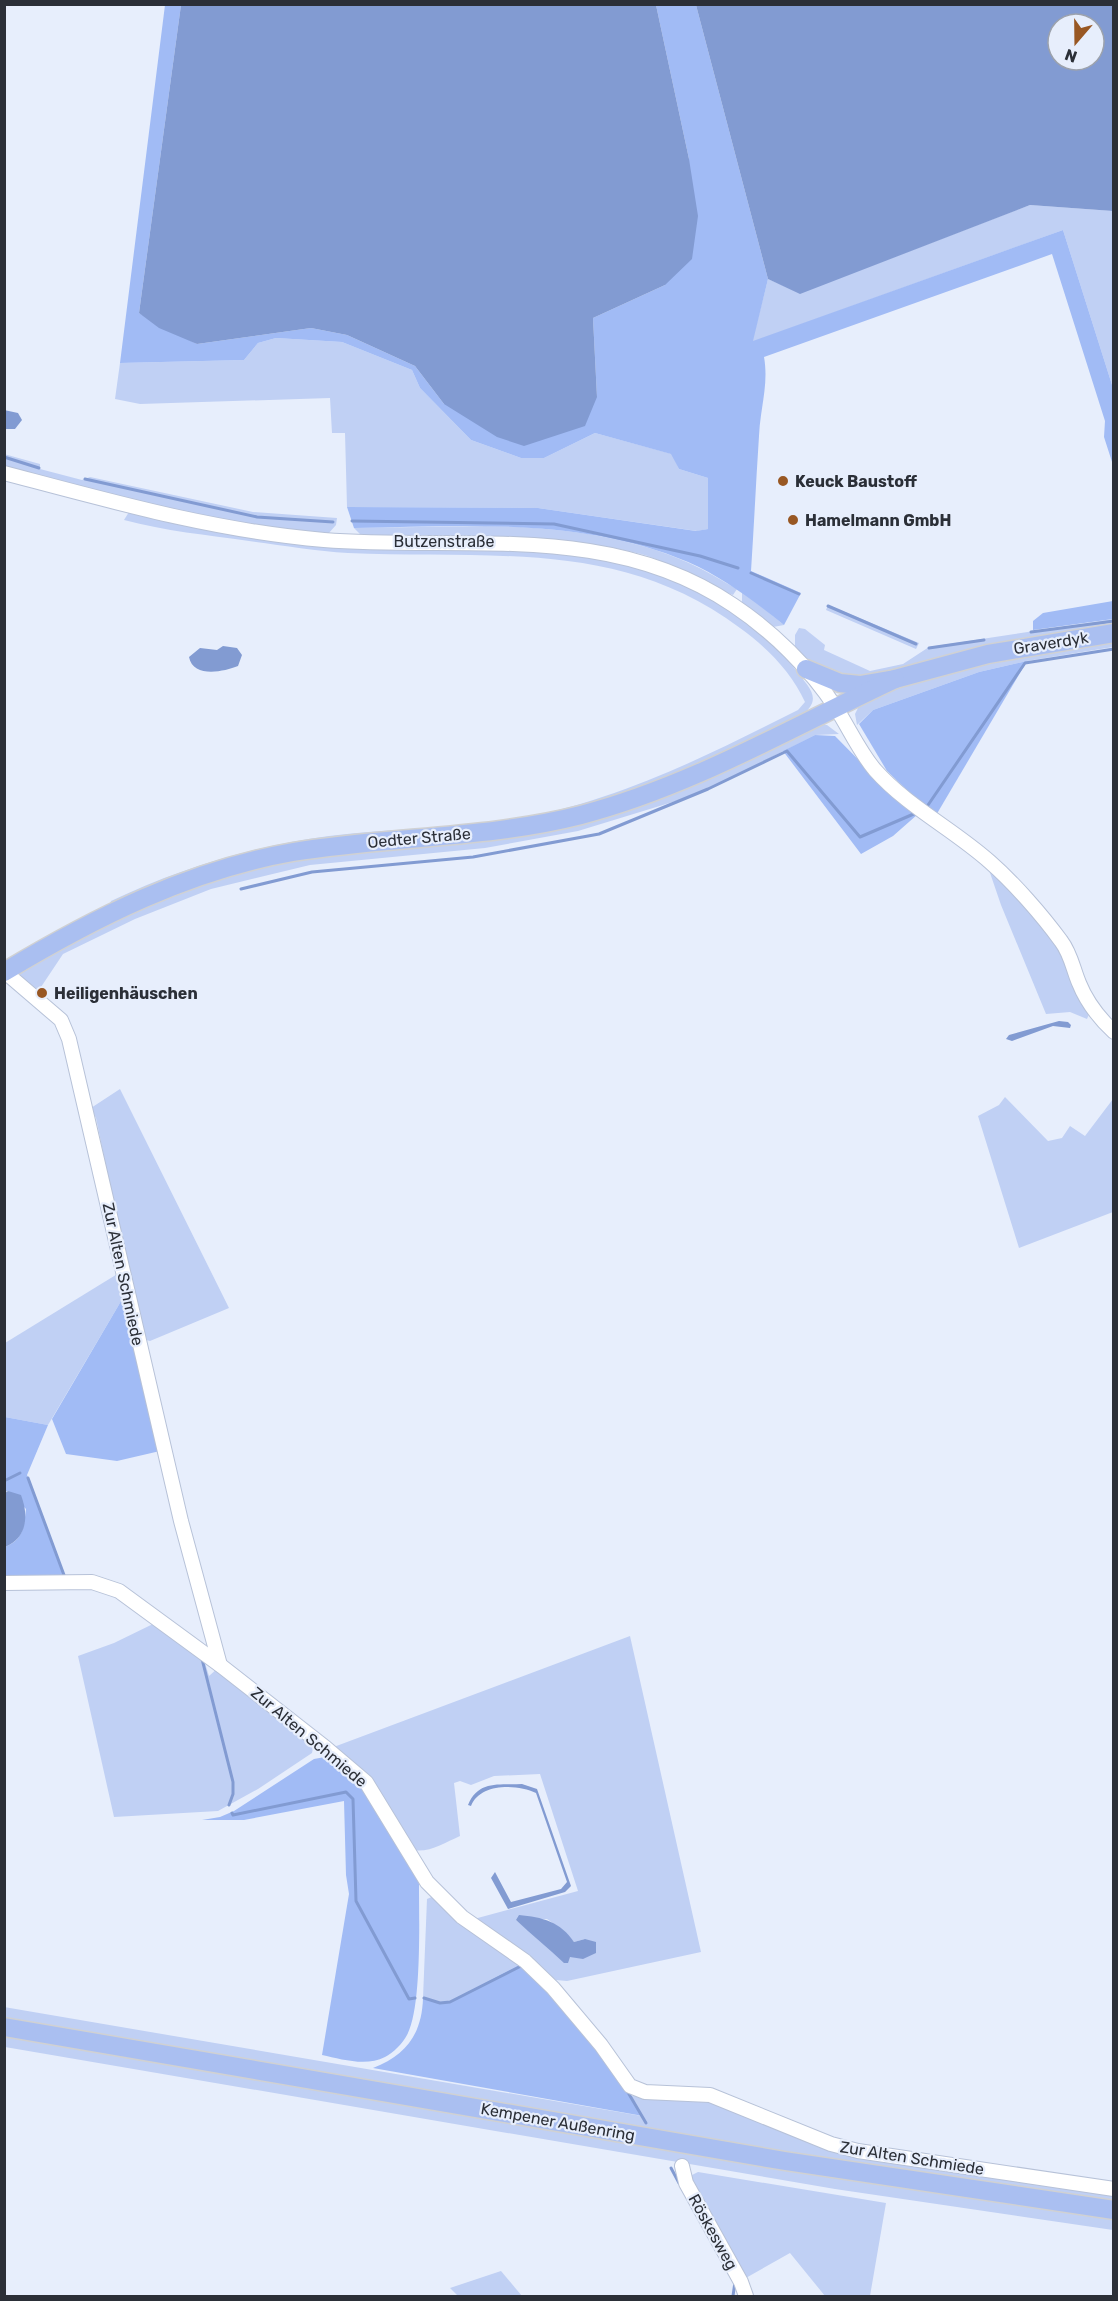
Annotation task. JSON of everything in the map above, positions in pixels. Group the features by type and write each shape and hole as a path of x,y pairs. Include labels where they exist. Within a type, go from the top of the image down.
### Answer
{"main road":[{"name":"Graverdyk","path":"896,680 988,654 1113,633"},
{"path":"806,669 840,683 860,685 896,680"},
{"path":"838,713 896,680"},
{"name":"Oedter Straße","path":"5,972 103,917 212,872 295,852 517,828 582,814 704,772 838,713"},
{"name":"Kempener Außenring","path":"4,2027 797,2163 1113,2210"}],"street":[{"name":"Butzenstraße","path":"4,473 132,507 264,533 344,541 556,545 639,560 691,580 732,604 758,623 806,669 875,769 923,813 990,862 1062,942 1072,959 1089,1003 1113,1032"},
{"name":"Zur Alten Schmiede","path":"5,972 61,1020 69,1039 181,1521 220,1665"},
{"name":"Zur Alten Schmiede","path":"4,1583 92,1582 119,1591 220,1665 366,1782 427,1882 462,1917 525,1960 553,1988 630,2086 645,2092 711,2095 831,2144 858,2151 1113,2189"},
{"name":"Röskesweg","path":"682,2166 686,2183 741,2282 746,2296"}],"shaded area":[{"path":"165,5 181,5 139,313 197,344 311,328 347,335 415,366 444,404 597,397 593,318 665,285 689,159 656,5 696,5 768,279 753,341 1063,230 1113,388 1113,465 1104,437 1105,421 1052,254 764,357 765,387 760,426 751,571 801,593 784,625 738,590 701,568 648,548 607,537 523,527 354,528 347,507 538,508 696,531 708,529 708,478 679,469 671,454 595,433 544,458 521,458 471,440 420,388 412,370 342,342 276,338 258,343 244,360 120,363"},
{"path":"181,5 656,5 689,159 698,216 692,259 665,285 593,318 597,397 585,426 524,446 497,437 444,404 415,366 347,335 311,328 197,344 159,328 139,313"},
{"path":"696,5 1113,5 1113,211 1030,205 800,294 768,279"},
{"path":"1030,205 1113,211 1113,388 1063,230 752,342 768,279 800,293"},
{"path":"276,338 342,342 412,370 420,388 471,440 521,458 544,458 595,433 672,454 679,469 708,478 708,529 697,531 538,508 347,507 345,433 332,433 330,398 140,404 115,399 120,363 244,360 258,343"},
{"path":"4,410 18,413 22,420 15,429 5,429"},
{"path":"4,454 40,464 40,469 82,480 90,477 253,512 337,518 336,525 328,534 256,529 5,470"},
{"path":"129,512 306,546 370,549 490,546 575,554 617,562 658,574 696,590 732,611 766,637 795,669 810,689 813,701 797,719 643,790 515,824 323,842 109,907 111,901 163,878 245,852 301,840 352,833 510,820 586,802 693,761 798,710 805,702 785,670 750,635 694,599 647,579 599,566 551,559 348,553 311,549 155,527 124,520"},
{"path":"485,526 537,528 615,539 665,553 737,589 733,595 653,558 608,547 507,537 372,538 361,535 354,528"},
{"path":"742,592 784,625 773,627 742,603"},
{"path":"1113,601 1113,619 1033,630 1033,621 1043,613"},
{"path":"828,605 919,643 916,649 826,610"},
{"path":"1114,619 1113,628 856,681 813,666 795,646 795,635 799,628 805,629 825,645 824,650 870,671 903,664 929,647"},
{"path":"1113,638 1113,647 1027,661 979,672 873,710 857,725 855,714 859,706 918,679 983,661"},
{"path":"223,646 237,648 242,655 238,666 209,672 202,671 192,664 189,657 200,648 217,650"},
{"path":"1027,661 935,817 887,771 859,724 873,710 979,672"},
{"path":"818,724 827,725 839,734 815,735 715,786 676,801 578,831 485,848 310,865 211,889 135,919 63,954 41,987 33,991 18,975 19,969 115,915 262,863 532,831"},
{"path":"815,735 835,736 894,796 918,814 893,836 861,854 783,751"},
{"path":"988,867 1055,941 1090,1012 1087,1019 1070,1012 1046,1014 1001,905"},
{"path":"1059,1021 1068,1022 1071,1025 1070,1028 1053,1026 1012,1041 1006,1039 1009,1035"},
{"path":"120,1089 229,1308 150,1341 142,1339 96,1118 91,1108"},
{"path":"1005,1097 1048,1141 1062,1138 1070,1126 1085,1136 1113,1099 1113,1212 1019,1248 978,1116 999,1105"},
{"path":"119,1273 124,1296 48,1425 5,1417 5,1343"},
{"path":"124,1296 160,1451 117,1461 66,1454 52,1419"},
{"path":"5,1417 48,1425 27,1475 65,1578 5,1579 5,1547 19,1537 26,1509 8,1491 5,1492"},
{"path":"8,1491 21,1495 25,1518 18,1538 5,1547 5,1493"},
{"path":"155,1623 204,1660 209,1676 218,1668 314,1743 312,1753 258,1789 218,1811 114,1817 78,1656 114,1643"},
{"path":"630,1636 701,1952 567,1981 556,1980 474,1919 578,1891 540,1774 494,1776 471,1785 460,1781 454,1783 460,1836 431,1849 419,1851 412,1850 331,1748","holes":["547,1919 564,1931 574,1942 585,1939 570,1957 555,1953 516,1920"]},
{"path":"325,1757 339,1764 366,1789 415,1869 419,1884 419,1962 412,2022 407,2035 400,2044 378,2060 362,2062 322,2055 349,1894 346,1875 344,1801 244,1820 202,1820 220,1817 234,1811 314,1759"},
{"path":"497,1784 522,1784 537,1789 571,1886 565,1892 508,1909 491,1878 495,1872 511,1902 561,1889 567,1882 536,1793 519,1788 500,1787 482,1793 471,1806 468,1805 477,1791 483,1788"},
{"path":"434,1896 521,1964 450,2001 440,2002 423,1998 427,1899"},
{"path":"519,1915 535,1917 557,1925 574,1942 585,1939 596,1942 596,1953 583,1959 570,1957 568,1963 564,1963 516,1920"},
{"path":"525,1964 616,2071 643,2116 373,2068 395,2056 410,2041 420,2022 423,1998 440,2002 450,2001"},
{"path":"4,2007 642,2116 631,2096 710,2099 830,2147 1113,2192 1113,2204 889,2171 5,2022"},
{"path":"4,2033 1113,2215 1113,2230 835,2189 5,2047"},
{"path":"698,2172 886,2203 870,2296 825,2296 790,2253 744,2279 690,2184 690,2176"},
{"path":"501,2271 522,2296 458,2296 450,2288"}],"waterway":[{"path":"4,457 39,468"},
{"path":"85,479 257,517 333,522"},
{"path":"352,521 554,524 700,556 738,568"},
{"path":"751,573 799,594"},
{"path":"828,606 916,644"},
{"path":"1031,632 1114,621"},
{"path":"929,648 984,640"},
{"path":"926,808 1025,663 1114,649"},
{"path":"241,889 312,872 473,857 599,834 708,789 787,751 860,837 916,813"},
{"path":"4,1481 20,1473"},
{"path":"28,1478 64,1575"},
{"path":"202,1659 233,1782 233,1794 229,1805"},
{"path":"232,1813 233,1815 346,1792 353,1799 356,1901 409,1999 415,1998"},
{"path":"424,1998 440,2003 450,2002 523,1965"},
{"path":"626,2089 646,2123"},
{"path":"671,2168 679,2183"},
{"path":"733,2296 735,2282"}],"place":[{"name":"Keuck Baustoff","path":"783,481"},
{"name":"Hamelmann GmbH","path":"793,520"},
{"name":"Heiligenhäuschen","path":"42,993"}]}
